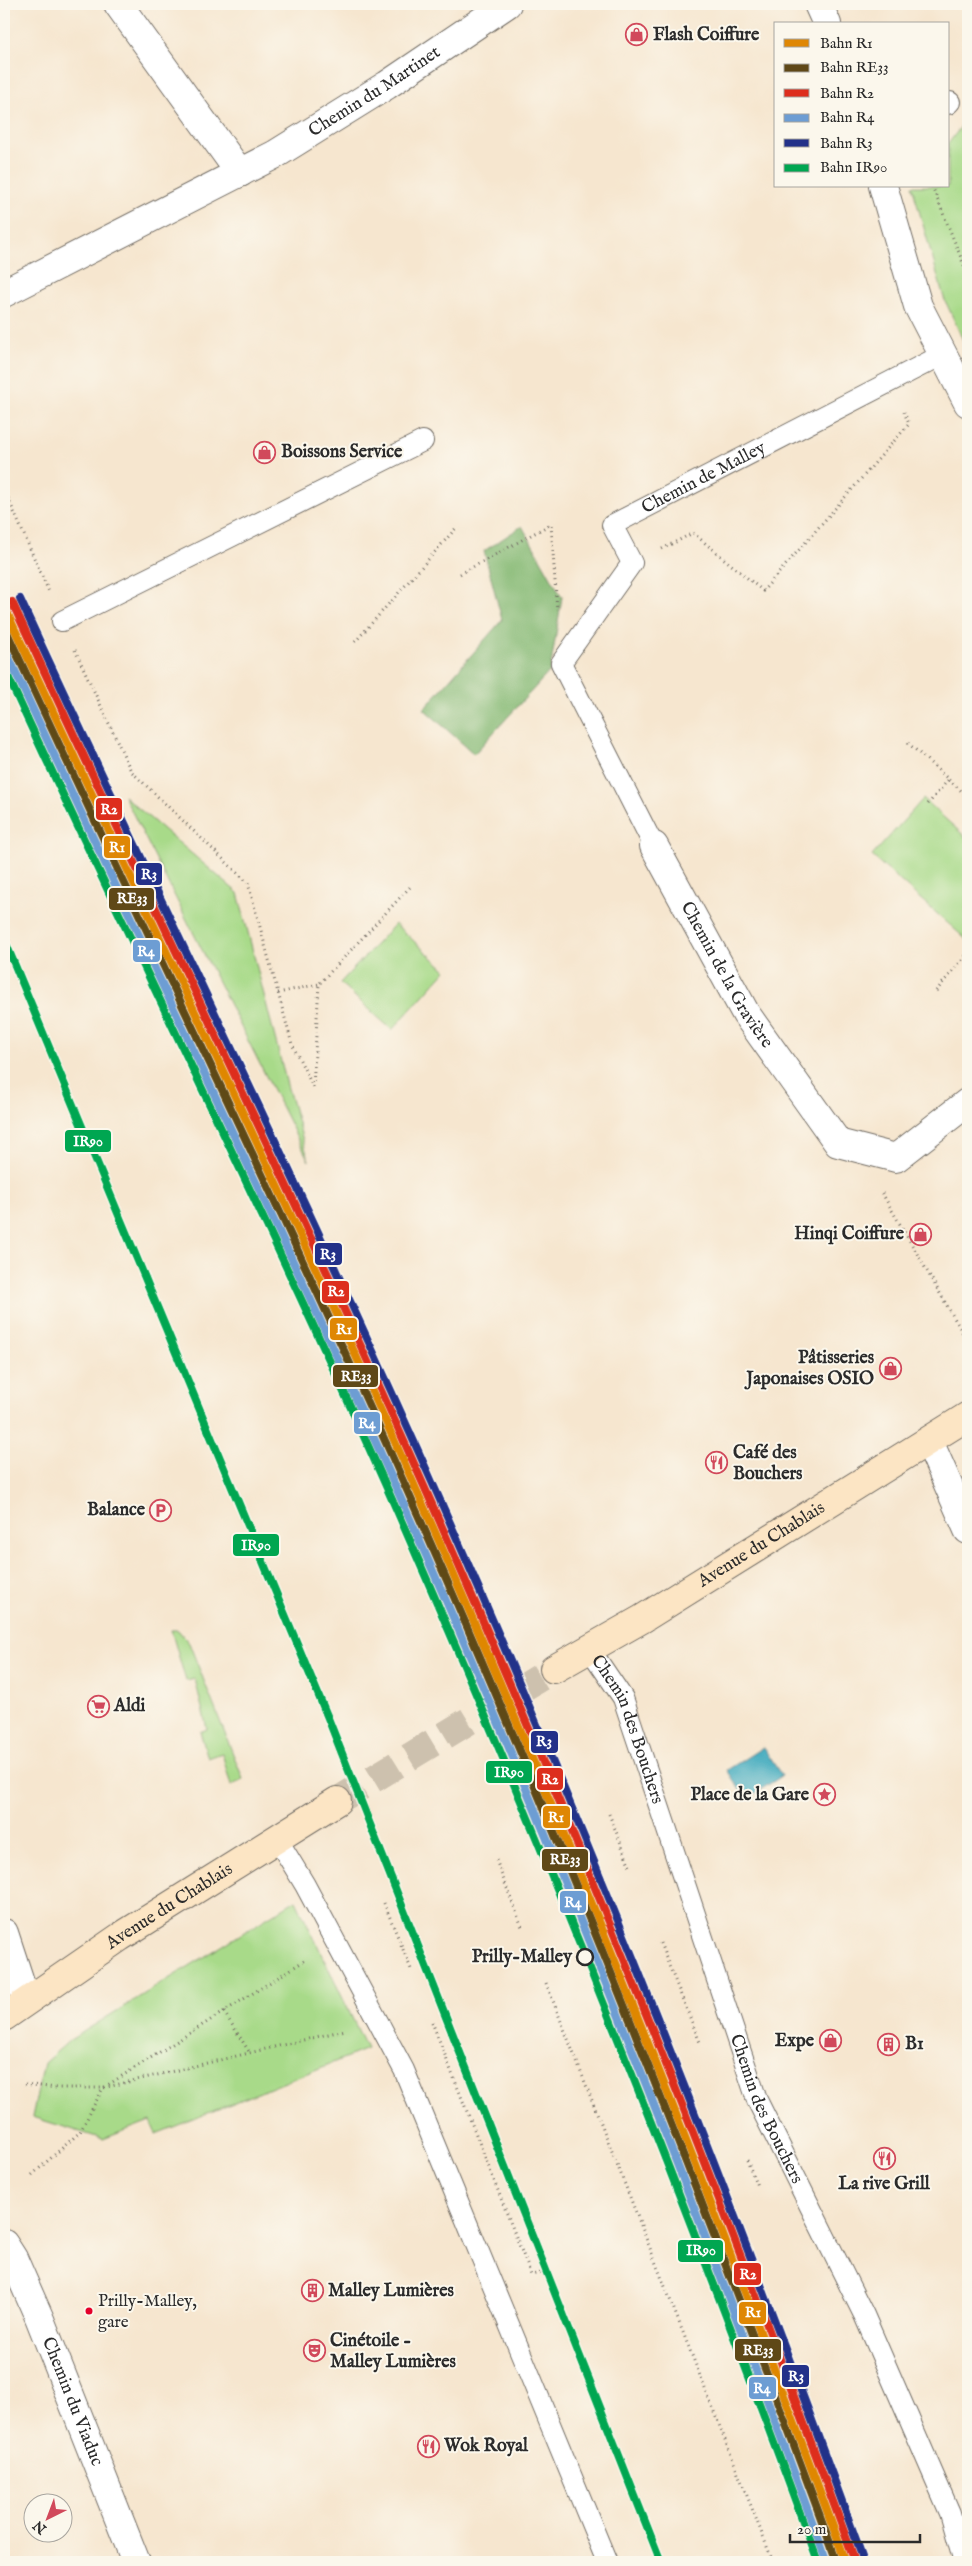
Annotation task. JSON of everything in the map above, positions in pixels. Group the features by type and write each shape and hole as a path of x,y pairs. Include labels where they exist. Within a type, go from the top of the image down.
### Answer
{"main road":[{"name":"Avenue du Chablais","path":"554,1669 642,1618 968,1416"},
{"name":"Avenue du Chablais","path":"4,2016 276,1838 337,1801"}],"street":[{"path":"118,4 240,173"},
{"name":"Chemin du Martinet","path":"4,293 276,154 387,85 506,4"},
{"path":"818,4 826,22"},
{"path":"884,188 918,306 968,403"},
{"name":"Chemin de la Gravière","path":"654,846 746,1014 838,1143 896,1158 968,1102"},
{"path":"929,1441 968,1530"},
{"path":"4,1934 26,2000"},
{"name":"Chemin du Viaduc","path":"4,2244 13,2258 38,2317 136,2562"}],"lane":[{"name":"Chemin de Malley","path":"561,662 632,563 612,525 942,355"},
{"path":"62,621 423,441"},
{"name":"Chemin de la Gravière","path":"561,662 654,846"},
{"name":"Chemin des Bouchers","path":"589,1648 623,1698 757,2100 864,2315 950,2512 964,2562"},
{"path":"276,1838 305,1886 404,2070 607,2562"}],"path":[{"path":"933,188 968,275"},
{"path":"654,553 693,533 763,591 909,424 890,382"},
{"path":"4,489 130,771 248,883 292,1044 313,1088 319,984"},
{"path":"460,574 551,524 561,662"},
{"path":"355,642 457,527"},
{"path":"908,743 968,797"},
{"path":"928,804 949,779"},
{"path":"278,993 319,984 411,886"},
{"path":"936,991 968,953"},
{"path":"855,1148 968,1342"},
{"path":"609,1814 631,1869"},
{"path":"496,1860 522,1927"},
{"path":"384,1903 411,1969"},
{"path":"32,2176 80,2132 103,2088 334,1942"},
{"path":"546,1983 772,2562"},
{"path":"224,2012 250,2053"},
{"path":"25,2084 56,2088 103,2088 379,2022"},
{"path":"432,2022 531,2275 547,2272 657,2562"}],"green space":[{"path":"968,117 968,351 944,298 913,188 950,188 950,141"},
{"path":"522,526 562,597 550,671 474,754 424,709 502,620 484,551"},
{"path":"124,796 238,893 287,1085 309,1161"},
{"path":"923,799 968,839 968,941 872,856"},
{"path":"395,924 446,970 392,1030 340,983"},
{"path":"171,1630 178,1630 189,1643 243,1779 231,1786 222,1753 208,1758 200,1732 207,1729 195,1679 186,1681"},
{"path":"296,1900 367,2049 156,2134 150,2121 103,2139 32,2117 44,2063 70,2040"}],"water":[{"path":"763,1747 782,1776 746,1799 727,1770"}],"tunnel":[{"path":"337,1801 554,1669"}],"rail line":[{"name":"R3","path":"20,599 331,1260 490,1615 602,1881 709,2150 862,2556"},
{"name":"R2","path":"12,602 323,1264 482,1618 594,1885 701,2153 854,2559"},
{"name":"R1","path":"4,606 315,1267 474,1621 586,1888 693,2156 846,2562"},
{"name":"RE33","path":"4,626 358,1381 465,1622 522,1755 631,2023 736,2292 837,2562"},
{"name":"R4","path":"4,647 302,1280 398,1492 513,1756 675,2157 827,2562"},
{"name":"IR90","path":"4,668 299,1294 451,1635 561,1898 667,2162 818,2562"},
{"name":"IR90","path":"4,939 328,1718 661,2562"}],"place":[{"name":"Flash Coiffure","path":"637,35"},
{"name":"Boissons Service","path":"265,452"},
{"name":"Hinqi Coiffure","path":"920,1234"},
{"name":"Pâtisseries Japonaises OSIO","path":"890,1368"},
{"name":"Café des Bouchers","path":"717,1463"},
{"name":"Balance","path":"161,1510"},
{"name":"Aldi","path":"98,1706"},
{"name":"Place de la Gare","path":"825,1795"},
{"name":"Prilly-Malley","path":"585,1957"},
{"name":"Expe","path":"830,2041"},
{"name":"B1","path":"889,2044"},
{"name":"La rive Grill","path":"884,2159"},
{"name":"Malley Lumières","path":"312,2291"},
{"name":"Prilly-Malley, gare","path":"89,2311"},
{"name":"Cinétoile - Malley Lumières","path":"314,2351"},
{"name":"Wok Royal","path":"428,2446"}]}
